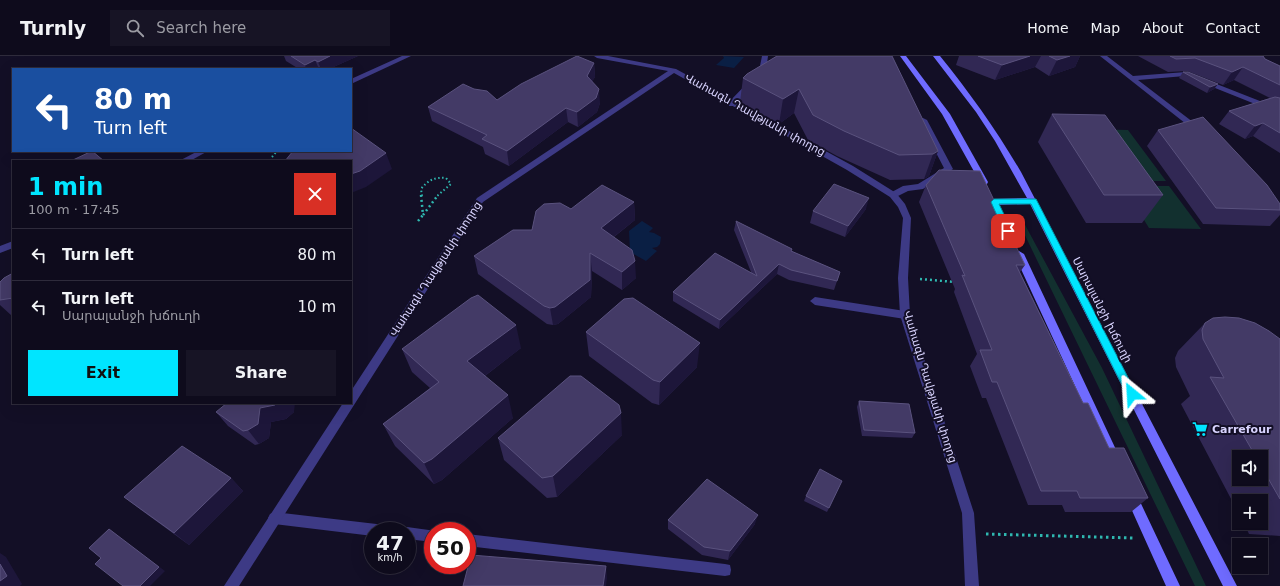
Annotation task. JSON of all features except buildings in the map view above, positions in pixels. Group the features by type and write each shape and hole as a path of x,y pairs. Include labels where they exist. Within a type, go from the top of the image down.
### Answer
{"main road":[{"path":"903,56 946,114 992,199 1033,201"},
{"name":"Սարալանջի խճուղի","path":"936,56 955,78 982,116 1033,201 1230,586"},
{"path":"1015,245 1119,469"},
{"path":"1126,483 1174,586"}],"street":[{"path":"352,82 408,56"},
{"path":"597,56 674,70"},
{"path":"732,104 762,70 766,56"},
{"path":"1103,56 1205,134"},
{"name":"Վահագն Դավթյանի փողոց","path":"352,398 480,200 674,70 732,104 850,168 893,195 907,218 903,278 905,315 968,513 972,586"},
{"path":"1133,78 1186,74 1280,112"},
{"path":"893,195 906,188 920,187 949,169 919,112"},
{"path":"185,160 202,152"},
{"path":"0,250 12,244"},
{"path":"815,301 905,315"},
{"path":"231,586 348,404"},
{"path":"274,518 364,529"},
{"path":"476,541 725,570"}],"path":[{"path":"418,221 423,216 433,200 449,188 451,184 446,178 440,177 428,180 421,189 423,216"},
{"path":"903,278 958,283"},
{"path":"970,533 1137,538"}],"green space":[{"path":"1087,129 1128,130 1166,181 1151,181"},
{"path":"1123,186 1169,186 1201,229 1149,228"},
{"path":"1020,218 1102,368 1206,586 1195,586 1019,223"}],"water":[{"path":"723,56 744,57 734,68 716,65 724,58"},
{"path":"642,221 653,228 649,232 661,237 660,244 657,247 652,248 657,251 646,261 630,252 629,231"}],"place":[{"name":"Carrefour","path":"1200,429"}],"route":[{"path":"1008,231 994,202 1033,201 1132,394"}]}
